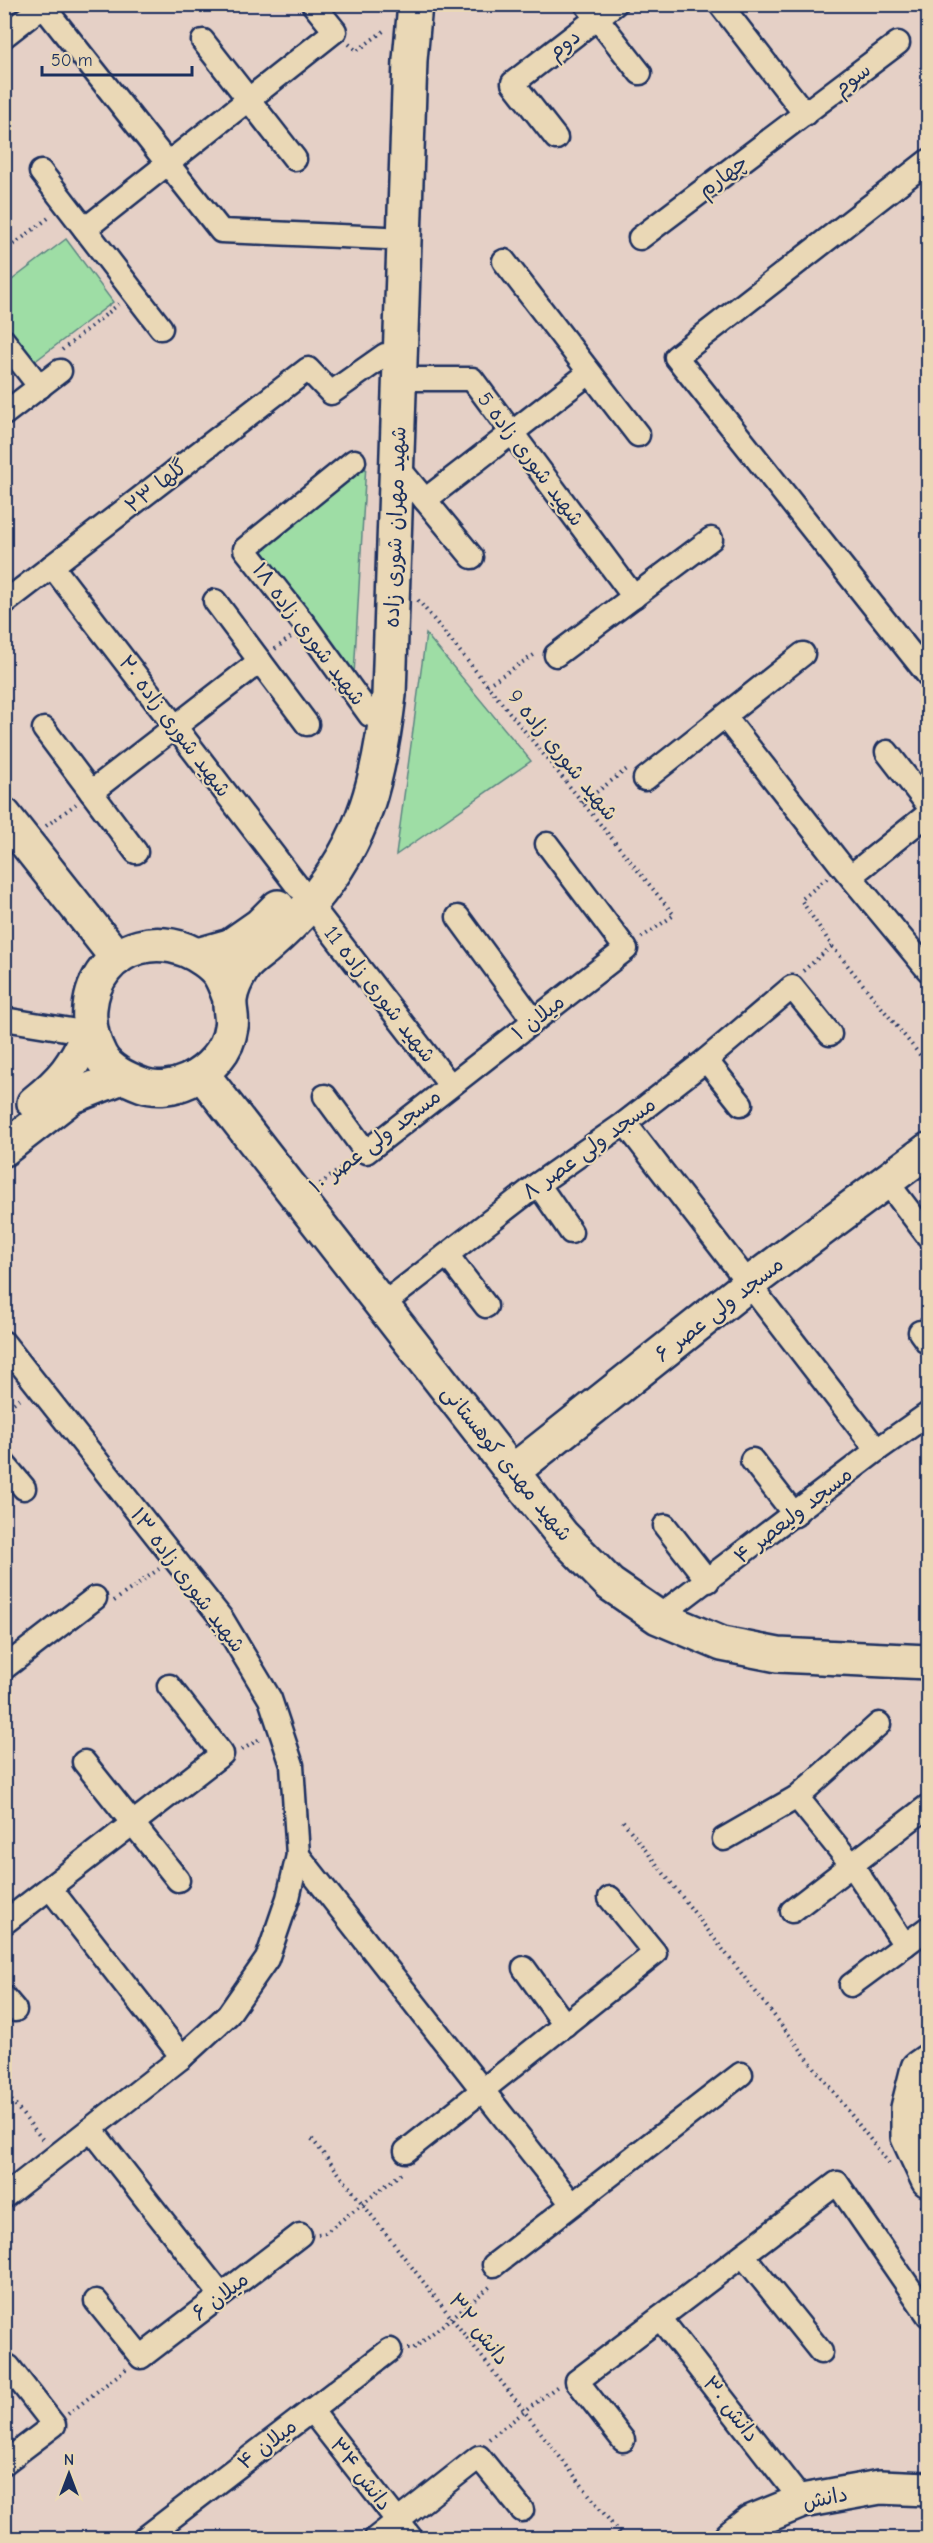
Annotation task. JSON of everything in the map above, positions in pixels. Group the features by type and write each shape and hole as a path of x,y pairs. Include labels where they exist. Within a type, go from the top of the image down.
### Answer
{"street":[{"path":"84,229 335,31 314,4"},
{"name":"دوم","path":"556,138 513,83 591,11 615,4"},
{"path":"720,4 806,114"},
{"path":"4,36 44,5 221,231 386,238"},
{"name":"شهید مهران شوری زاده","path":"230,999 242,968 304,895 345,858 369,805 382,750 389,695 397,466 386,238 401,11"},
{"name":"شهید مهران شوری زاده","path":"198,955 230,946 304,895 351,797 364,746 369,715 410,60 401,11"},
{"path":"591,11 640,73"},
{"path":"203,41 295,159"},
{"name":"سوم","path":"806,114 898,43"},
{"name":"چهارم","path":"640,238 806,114"},
{"path":"928,161 676,357 928,675"},
{"path":"41,172 161,328"},
{"path":"504,261 638,435"},
{"path":"4,341 35,381"},
{"name":"گلها ۲۳","path":"4,603 308,369 331,393 392,367"},
{"name":"شهید شوری زاده 5","path":"392,367 472,379 634,597"},
{"path":"4,414 35,381 60,371"},
{"path":"425,500 589,373"},
{"name":"شهید شوری زاده ۱۸","path":"354,461 245,549 305,625 369,715"},
{"path":"397,466 472,557"},
{"path":"556,656 711,539"},
{"name":"شهید شوری زاده ۲۰","path":"52,566 304,895"},
{"path":"215,601 307,724"},
{"path":"645,779 803,654"},
{"path":"91,792 260,661"},
{"path":"725,717 928,970"},
{"path":"44,729 136,852"},
{"path":"887,753 928,805"},
{"path":"847,870 928,814"},
{"path":"4,815 117,958"},
{"path":"548,844 626,949"},
{"name":"شهید شوری زاده 11","path":"304,895 450,1085"},
{"path":"458,917 534,1021"},
{"path":"171,945 198,955 218,974 230,999 231,1027 222,1053 202,1074 177,1086 148,1087 122,1077 101,1058 89,1033 88,1004 98,978 117,958 143,946 171,945"},
{"name":"میلان ۱","path":"450,1085 626,949"},
{"path":"792,987 830,1034"},
{"name":"مسجد ولی عصر ۸","path":"382,1305 538,1184 625,1123 706,1060 792,987"},
{"path":"4,1019 89,1033"},
{"path":"4,1126 57,1084 73,1066 89,1033"},
{"path":"706,1060 741,1104"},
{"name":"شهید مهدی کوهستانی","path":"202,1074 562,1535 610,1584 658,1617 722,1644 778,1655 928,1662"},
{"path":"4,1149 71,1097 122,1077"},
{"name":"مسجد ولی عصر ۱۰","path":"366,1152 450,1085"},
{"path":"325,1096 366,1152"},
{"path":"625,1123 877,1450"},
{"name":"مسجد ولی عصر ۶","path":"512,1472 750,1283 928,1150"},
{"path":"887,1182 928,1236"},
{"path":"538,1184 571,1232"},
{"path":"447,1255 486,1306"},
{"name":"شهید شوری زاده ۱۳","path":"4,1343 222,1619 270,1699 292,1765 298,1856 288,1898 267,1959 228,2015 182,2057 4,2197"},
{"name":"مسجد ولیعصر ۴","path":"658,1617 795,1515 877,1450 928,1414"},
{"path":"752,1460 795,1515"},
{"path":"4,1464 24,1488"},
{"path":"665,1526 708,1581"},
{"path":"4,1668 95,1598"},
{"path":"4,1923 222,1754 170,1686"},
{"path":"724,1839 797,1797 879,1724"},
{"path":"84,1762 178,1880"},
{"path":"797,1797 852,1865 906,1945"},
{"path":"792,1911 928,1806"},
{"path":"298,1856 572,2204"},
{"path":"50,1888 182,2057"},
{"path":"406,2151 654,1953 610,1898"},
{"path":"850,1985 928,1928"},
{"path":"524,1968 565,2025"},
{"path":"922,2188 908,2137 908,2108 918,2068 928,2061"},
{"path":"494,2265 741,2074"},
{"path":"91,2129 221,2295"},
{"path":"622,2440 577,2381 837,2183 928,2315"},
{"name":"میلان ۶","path":"141,2357 300,2235"},
{"path":"743,2255 820,2352"},
{"path":"96,2301 141,2357"},
{"name":"دانش ۳۰","path":"660,2318 802,2500"},
{"name":"میلان ۴","path":"145,2538 390,2350"},
{"path":"4,2463 54,2425 9,2367"},
{"name":"دانش ۳۴","path":"311,2410 404,2530"},
{"path":"376,2538 404,2530 479,2457 522,2510"},
{"name":"دانش","path":"731,2538 751,2522 802,2500 880,2487 928,2482"}],"path":[{"path":"335,31 357,51 401,11"},
{"path":"4,252 66,204"},
{"path":"35,381 134,292"},
{"name":"شهید شوری زاده 9","path":"393,568 674,915 626,949"},
{"path":"260,661 305,625"},
{"path":"487,685 538,652 556,656"},
{"path":"582,803 627,769 645,779"},
{"path":"26,842 91,792"},
{"path":"847,870 801,900 832,946 928,1065"},
{"path":"792,987 803,971 832,946"},
{"name":"مسجد ولی عصر ۱۰","path":"300,1198 366,1152"},
{"path":"95,1598 115,1602 174,1558"},
{"path":"222,1754 235,1755 279,1726"},
{"path":"623,1821 894,2170"},
{"path":"4,2091 56,2157"},
{"name":"دانش ۳۲","path":"312,2139 623,2538"},
{"path":"300,2235 325,2233 405,2171 406,2151"},
{"path":"922,2188 928,2215"},
{"path":"390,2350 413,2349 495,2283 494,2265"},
{"path":"54,2425 141,2357"},
{"path":"479,2457 486,2442 560,2384 577,2381"}],"green space":[{"path":"66,239 113,302 30,365 5,329 4,286"},
{"path":"366,463 354,675 260,547"},
{"path":"426,634 531,761 396,855"}]}
